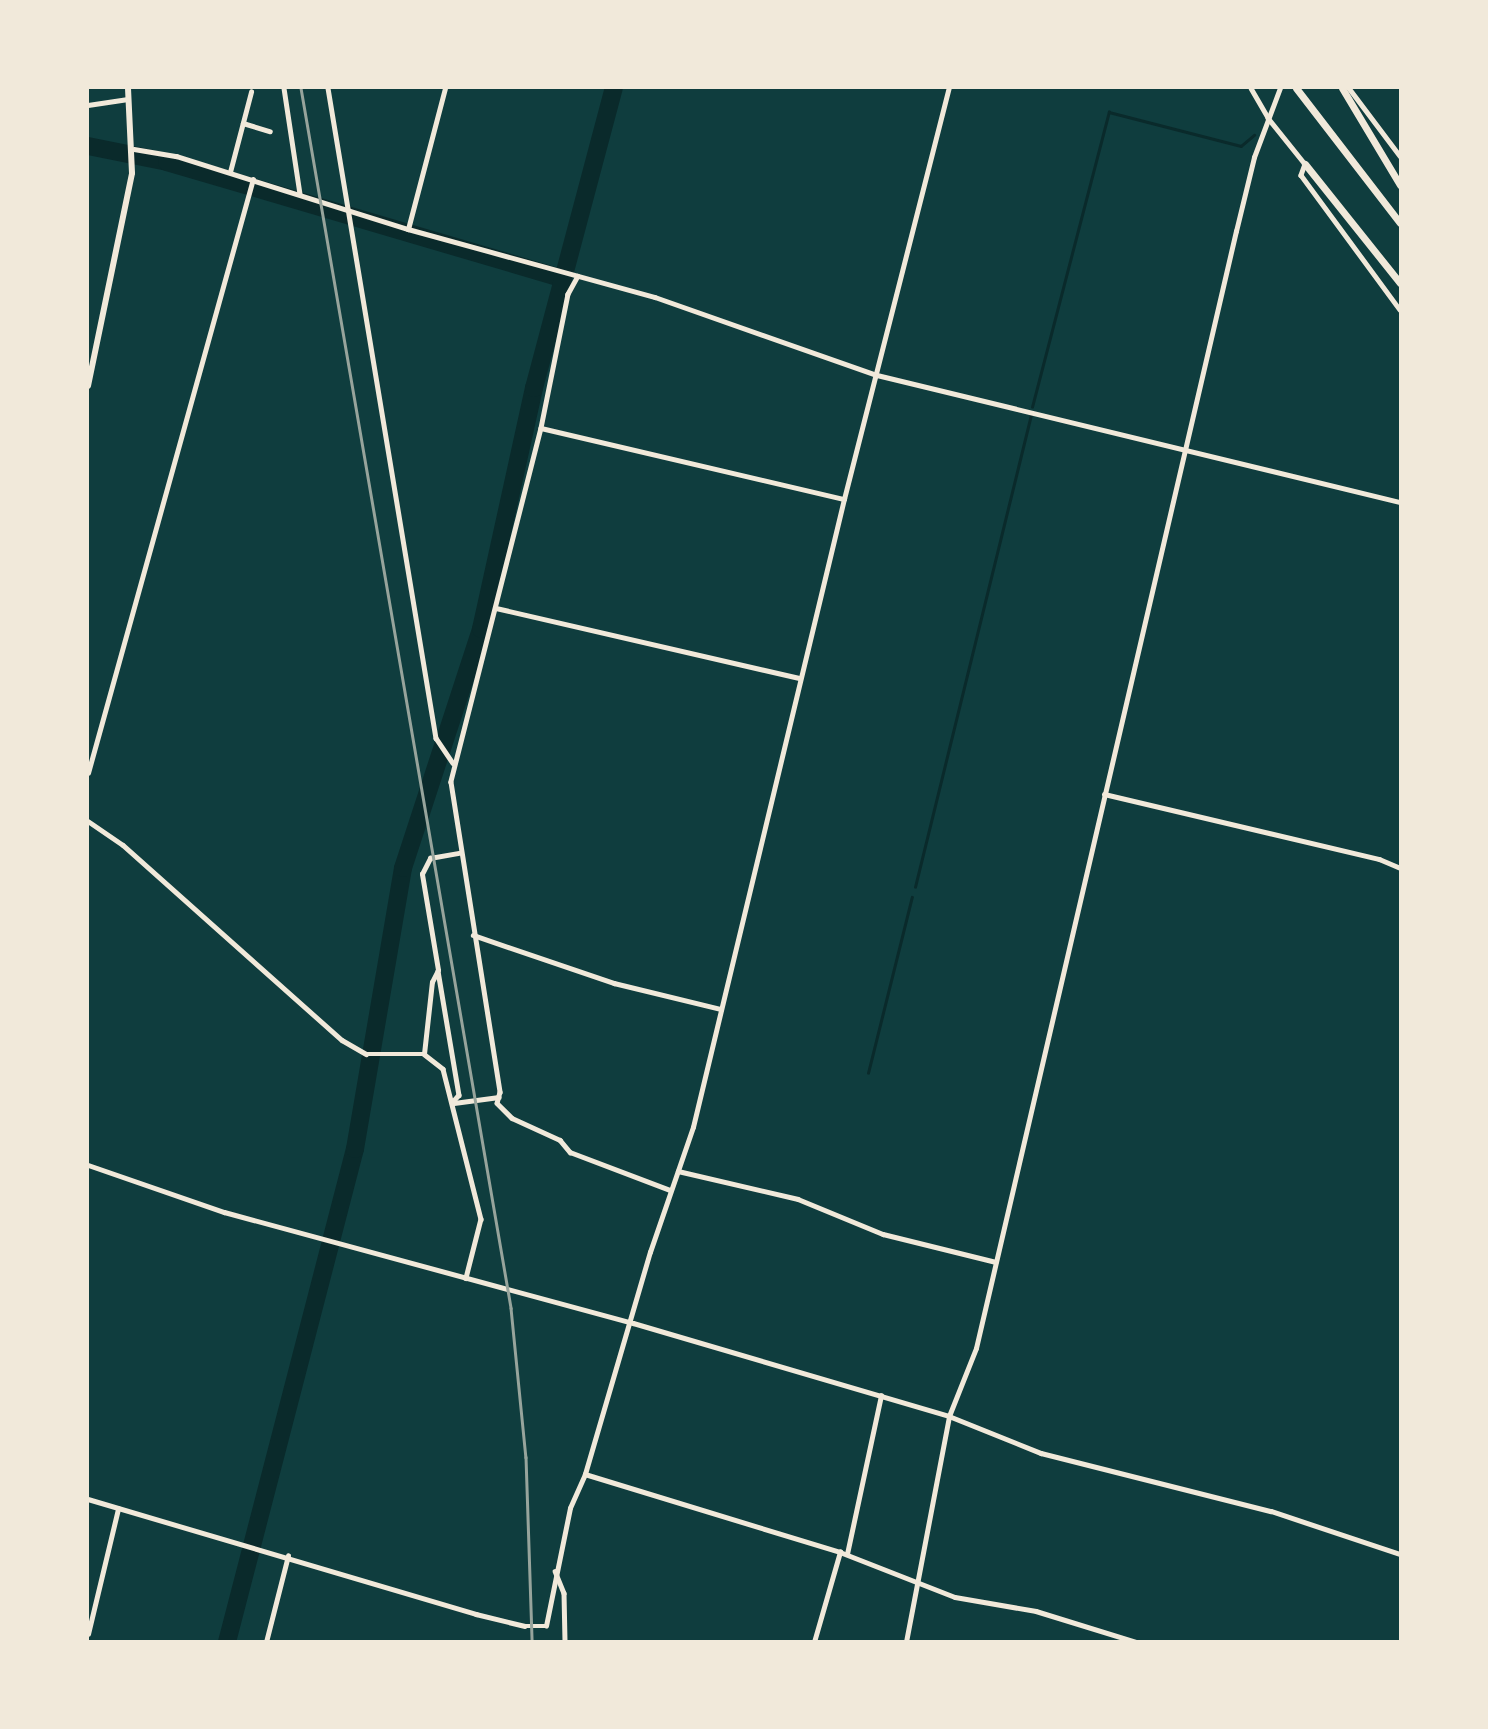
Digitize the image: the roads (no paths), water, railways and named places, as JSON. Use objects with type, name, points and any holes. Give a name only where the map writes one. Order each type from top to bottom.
[{"type":"highway","points":[[1296,88],[1401,223]]},
{"type":"highway","points":[[1342,88],[1401,185]]},
{"type":"highway","points":[[1305,164],[1401,283]]},
{"type":"main road","points":[[88,386],[134,153],[128,88]]},
{"type":"street","points":[[284,88],[300,194]]},
{"type":"street","points":[[328,88],[345,209],[439,743],[453,763]]},
{"type":"street","points":[[408,229],[445,88]]},
{"type":"street","points":[[88,1499],[525,1626],[546,1626],[555,1571],[570,1508],[585,1474],[633,1323],[670,1190],[678,1171],[721,1009],[844,499],[949,88]]},
{"type":"street","points":[[1251,88],[1268,118],[1305,164],[1301,175],[1401,310]]},
{"type":"street","points":[[906,1642],[915,1580],[949,1416],[976,1348],[1254,157],[1280,88]]},
{"type":"street","points":[[1349,88],[1401,156]]},
{"type":"street","points":[[230,172],[251,92]]},
{"type":"street","points":[[88,105],[130,98]]},
{"type":"street","points":[[243,123],[271,131]]},
{"type":"street","points":[[134,153],[230,172],[408,229],[655,297],[877,375],[1401,502]]},
{"type":"street","points":[[88,772],[253,179]]},
{"type":"street","points":[[578,276],[568,294],[541,428],[496,608],[453,763],[459,853],[499,1097],[497,1103],[512,1118],[561,1140],[570,1152],[670,1190]]},
{"type":"street","points":[[541,428],[844,499]]},
{"type":"street","points":[[496,608],[800,678]]},
{"type":"street","points":[[1104,794],[1401,868]]},
{"type":"street","points":[[88,821],[123,845],[317,1021],[367,1054],[424,1054],[443,1069],[481,1219],[466,1278]]},
{"type":"street","points":[[453,1103],[459,1095],[422,874],[430,858],[459,853]]},
{"type":"street","points":[[472,935],[614,983],[721,1009]]},
{"type":"street","points":[[424,1054],[432,982],[438,970]]},
{"type":"street","points":[[453,1103],[499,1097]]},
{"type":"street","points":[[88,1165],[336,1244],[633,1323],[949,1416],[1041,1452],[1271,1511],[1401,1554]]},
{"type":"street","points":[[678,1171],[798,1199],[883,1234],[996,1262]]},
{"type":"street","points":[[847,1554],[881,1396]]},
{"type":"street","points":[[585,1474],[847,1554],[955,1597],[1036,1611],[1136,1642]]},
{"type":"street","points":[[88,1634],[118,1509]]},
{"type":"street","points":[[814,1642],[840,1552]]},
{"type":"street","points":[[266,1642],[288,1556]]},
{"type":"street","points":[[555,1571],[564,1593],[565,1642]]},
{"type":"waterway","points":[[227,1642],[355,1149],[403,868],[481,629],[534,388],[614,88]]},
{"type":"waterway","points":[[1032,407],[1109,112],[1241,146],[1254,135]]},
{"type":"waterway","points":[[88,146],[167,162],[561,278]]},
{"type":"waterway","points":[[915,887],[1031,414]]},
{"type":"waterway","points":[[868,1073],[912,897]]},
{"type":"railway","points":[[301,88],[511,1308],[526,1457],[532,1642]]}]
